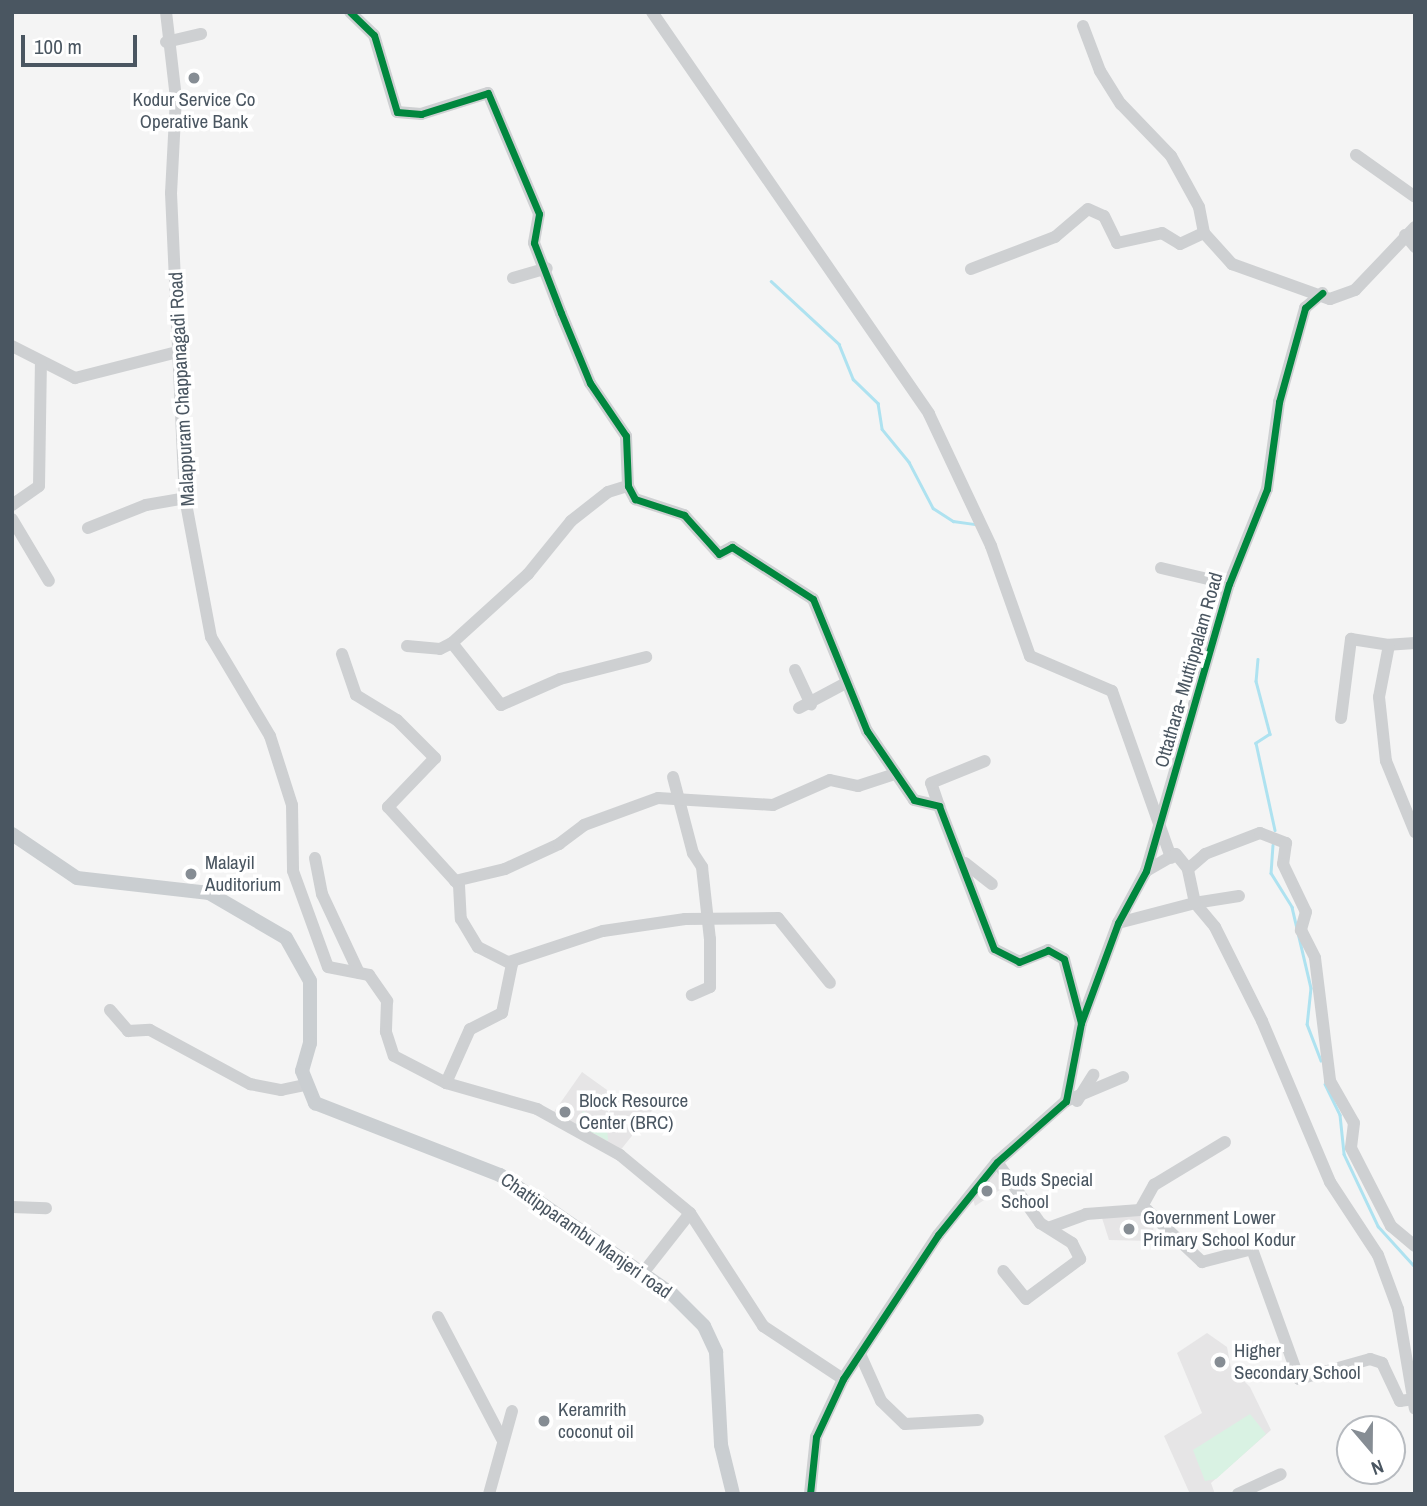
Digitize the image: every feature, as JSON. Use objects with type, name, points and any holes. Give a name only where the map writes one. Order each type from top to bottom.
[{"type":"main road","points":[[12,834],[90,883],[181,888],[240,907],[292,944],[310,981],[305,1085]]},
{"type":"main road","name":"Chattipparambu Manjeri road","points":[[305,1085],[321,1107],[500,1175],[672,1294],[711,1339],[721,1445],[733,1494]]},
{"type":"street","name":"Malappuram Chappanagadi Road","points":[[166,12],[166,41],[176,98],[177,352],[187,431],[185,498],[211,637],[270,736],[292,805],[293,871],[328,967]]},
{"type":"street","points":[[350,12],[374,35],[397,112],[421,114],[488,93],[539,214],[533,237],[590,383],[626,436],[628,486],[635,499],[684,515],[719,554],[732,547],[813,599],[845,684],[896,774],[914,800],[939,806]]},
{"type":"street","points":[[652,12],[929,414],[991,546],[1030,656],[1112,691],[1157,825],[1171,858]]},
{"type":"street","points":[[1083,26],[1121,104],[1171,156],[1199,207],[1205,233],[1232,264],[1322,293],[1330,299],[1355,290],[1410,231],[1415,247]]},
{"type":"street","points":[[166,41],[201,34]]},
{"type":"street","points":[[1356,155],[1415,197]]},
{"type":"street","points":[[971,269],[1055,236],[1088,209],[1104,216],[1117,243],[1162,233],[1180,244],[1205,233]]},
{"type":"street","points":[[513,278],[547,268]]},
{"type":"street","name":"Ottathara- Muttippalam Road","points":[[1072,1101],[1081,1023],[1118,923],[1146,870],[1157,825],[1202,694],[1229,584],[1267,489],[1305,308],[1322,293]]},
{"type":"street","points":[[12,346],[41,364],[75,378],[177,352]]},
{"type":"street","points":[[12,505],[39,486],[41,364]]},
{"type":"street","points":[[407,646],[440,649],[452,643],[528,574],[571,521],[608,492],[628,486]]},
{"type":"street","points":[[88,528],[146,505],[185,498]]},
{"type":"street","points":[[12,519],[49,581]]},
{"type":"street","points":[[1161,568],[1229,584]]},
{"type":"street","points":[[1341,718],[1351,639],[1389,645],[1415,643]]},
{"type":"street","points":[[452,643],[501,705],[560,679],[646,657]]},
{"type":"street","points":[[1389,645],[1379,697],[1386,761],[1415,832]]},
{"type":"street","points":[[342,654],[356,695],[432,752],[434,765],[388,807],[455,881],[461,919],[478,947],[509,962],[603,931],[705,918],[778,918],[830,983]]},
{"type":"street","points":[[794,670],[805,706],[845,684]]},
{"type":"street","points":[[985,761],[931,783],[939,806],[965,863],[994,949],[1019,962],[1048,950],[1064,959],[1081,1023]]},
{"type":"street","points":[[455,881],[505,869],[559,844],[584,825],[658,798],[773,805],[830,780],[858,786],[896,774]]},
{"type":"street","points":[[673,777],[702,867],[710,987],[692,995]]},
{"type":"street","points":[[1188,869],[1205,855],[1260,833],[1286,843],[1283,864],[1306,912],[1301,930],[1315,958],[1330,1081],[1354,1123],[1351,1148],[1391,1226],[1415,1246]]},
{"type":"street","points":[[1051,1227],[1086,1214],[1142,1210],[1202,1262],[1252,1249],[1299,1379],[1370,1359],[1382,1363],[1399,1401],[1414,1402],[1398,1309],[1378,1255],[1331,1182],[1262,1021],[1215,927],[1195,903],[1188,869],[1176,854],[1146,870]]},
{"type":"street","points":[[315,858],[322,894],[359,973]]},
{"type":"street","points":[[965,863],[992,884]]},
{"type":"street","points":[[1118,923],[1195,903],[1239,896]]},
{"type":"street","points":[[446,1083],[470,1029],[502,1013],[503,989],[514,977],[509,962]]},
{"type":"street","points":[[310,981],[328,967],[369,975],[387,1001],[394,1056],[446,1083],[537,1109],[586,1134],[690,1213],[764,1326],[843,1379]]},
{"type":"street","points":[[110,1010],[128,1031],[150,1030],[250,1084],[281,1090],[305,1085]]},
{"type":"street","points":[[810,1494],[816,1437],[843,1379],[938,1235],[997,1161],[1029,1140],[1072,1101],[1093,1075]]},
{"type":"street","points":[[1072,1101],[1123,1077]]},
{"type":"street","points":[[1029,1140],[1040,1150]]},
{"type":"street","points":[[1142,1210],[1154,1185],[1224,1142]]},
{"type":"street","points":[[997,1161],[1040,1223],[1051,1227],[1080,1259],[1026,1299],[1003,1271]]},
{"type":"street","points":[[12,1207],[46,1208]]},
{"type":"street","points":[[643,1273],[690,1213]]},
{"type":"street","points":[[438,1317],[503,1441]]},
{"type":"street","points":[[860,1354],[881,1401],[905,1424],[978,1420]]},
{"type":"street","points":[[489,1494],[512,1411]]},
{"type":"street","points":[[1238,1494],[1280,1474]]},
{"type":"shaded area","points":[[582,1072],[628,1105],[636,1096],[655,1107],[619,1152],[554,1112]]},
{"type":"shaded area","name":"Buds Special School","points":[[997,1172],[1006,1186],[975,1206],[972,1196]]},
{"type":"shaded area","name":"Government Lower Primary School Kodur","points":[[1114,1214],[1155,1215],[1152,1241],[1109,1240],[1102,1218]]},
{"type":"shaded area","points":[[1207,1333],[1227,1347],[1231,1368],[1250,1387],[1271,1430],[1211,1483],[1215,1494],[1190,1494],[1164,1436],[1202,1413],[1177,1353]]},
{"type":"green space","points":[[583,1111],[607,1126],[608,1141],[576,1124]]},
{"type":"green space","points":[[1250,1414],[1266,1434],[1216,1479],[1205,1481],[1193,1450]]},
{"type":"waterway","points":[[771,281],[839,344],[853,379],[878,403],[882,429],[909,462],[933,508],[953,521],[975,524]]},
{"type":"waterway","points":[[1258,659],[1256,681],[1270,734],[1256,743],[1275,830]]},
{"type":"waterway","points":[[1273,845],[1271,873],[1292,907],[1311,988],[1307,1024],[1321,1060]]},
{"type":"waterway","points":[[1325,1084],[1340,1115],[1344,1154],[1378,1226],[1415,1267]]},
{"type":"waterway","points":[[1415,1284],[1415,1294]]},
{"type":"cycle path","points":[[350,12],[374,35],[397,112],[421,114],[488,93],[539,214],[534,243],[561,313],[590,383],[626,436],[628,486],[635,499],[684,515],[719,554],[732,547],[813,599],[867,731],[914,800],[939,806],[994,949],[1019,962],[1048,950],[1064,959],[1081,1023]]},
{"type":"cycle path","points":[[810,1494],[816,1437],[843,1379],[938,1235],[997,1162],[1066,1101],[1081,1023],[1118,923],[1146,871],[1229,584],[1267,489],[1279,402],[1305,308],[1322,293]]},
{"type":"place","name":"Kodur Service Co Operative Bank","points":[[194,78]]},
{"type":"place","name":"Malayil Auditorium","points":[[191,874]]},
{"type":"place","name":"Block Resource Center (BRC)","points":[[565,1112]]},
{"type":"place","name":"Buds Special School","points":[[987,1191]]},
{"type":"place","name":"Government Lower Primary School Kodur","points":[[1129,1229]]},
{"type":"place","name":"Higher Secondary School","points":[[1220,1362]]},
{"type":"place","name":"Keramrith coconut oil","points":[[544,1421]]}]
